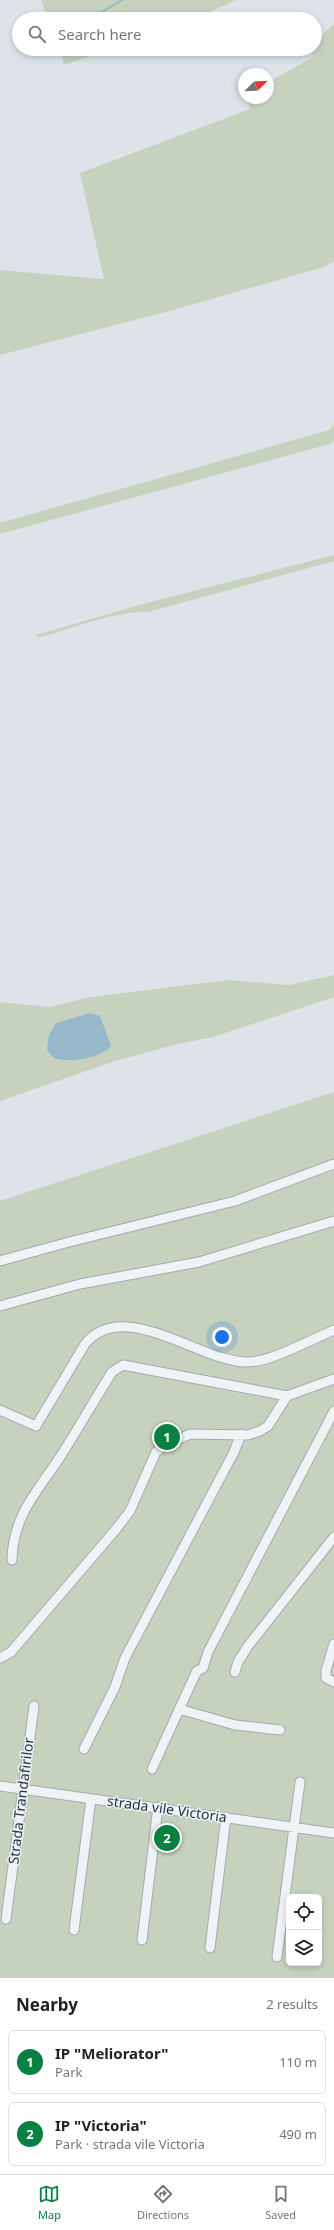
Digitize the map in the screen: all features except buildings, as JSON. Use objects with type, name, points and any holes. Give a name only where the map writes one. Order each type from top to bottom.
[{"type":"street","points":[[0,1261],[69,1242],[235,1201],[334,1164]]},
{"type":"street","points":[[0,1306],[80,1284],[199,1262],[334,1221]]},
{"type":"street","points":[[0,1410],[36,1426],[85,1344],[92,1336],[107,1328],[120,1327],[152,1332],[228,1360],[248,1363],[270,1357],[334,1330]]},
{"type":"street","points":[[12,1560],[16,1526],[27,1503],[61,1454],[112,1372],[123,1365],[287,1396],[334,1379]]},
{"type":"street","points":[[0,1658],[11,1652],[121,1524],[130,1510],[156,1452],[166,1445],[190,1434],[241,1434],[260,1432],[268,1426],[287,1396]]},
{"type":"street","points":[[152,1769],[198,1671],[203,1668],[208,1652],[334,1411]]},
{"type":"street","points":[[84,1749],[115,1687],[125,1658],[234,1452],[241,1434]]},
{"type":"street","points":[[235,1672],[238,1662],[248,1646],[334,1537]]},
{"type":"street","points":[[334,1644],[326,1670],[326,1678],[334,1682]]},
{"type":"street","name":"Strada Trandafirilor","points":[[6,1920],[34,1706]]},
{"type":"street","points":[[179,1709],[235,1725],[280,1730]]},
{"type":"street","points":[[277,1957],[300,1782]]},
{"type":"street","name":"strada vile Victoria","points":[[0,1786],[334,1832]]},
{"type":"street","points":[[74,1930],[91,1798]]},
{"type":"street","points":[[142,1940],[158,1807]]},
{"type":"street","points":[[210,1948],[226,1817]]},
{"type":"green space","points":[[41,0],[236,0],[210,12],[45,12]]},
{"type":"green space","points":[[334,24],[334,261],[324,267],[173,310],[0,355],[0,270],[104,279],[80,173],[250,109],[249,104],[274,104],[274,79],[315,56],[322,56],[322,35]]},
{"type":"green space","points":[[61,56],[90,56],[64,65]]},
{"type":"green space","points":[[334,425],[334,441],[330,444],[0,534],[0,523],[329,430]]},
{"type":"green space","points":[[334,555],[334,561],[148,612],[122,614],[96,620],[45,636],[38,637],[36,635],[143,604]]},
{"type":"green space","points":[[334,975],[334,997],[213,1037],[178,1044],[115,1061],[0,1101],[0,1002],[50,1007],[90,997],[229,980],[289,985]]},
{"type":"green space","points":[[334,1092],[334,1978],[0,1978],[0,1201]]},
{"type":"water","points":[[90,1013],[100,1016],[111,1046],[101,1053],[77,1060],[61,1060],[53,1057],[47,1049],[49,1035],[56,1023]]},
{"type":"waterway","points":[[102,12],[122,0]]},
{"type":"place","name":"IP \"Meliorator\"","points":[[167,1437]]},
{"type":"place","name":"IP \"Victoria\"","points":[[167,1838]]}]
